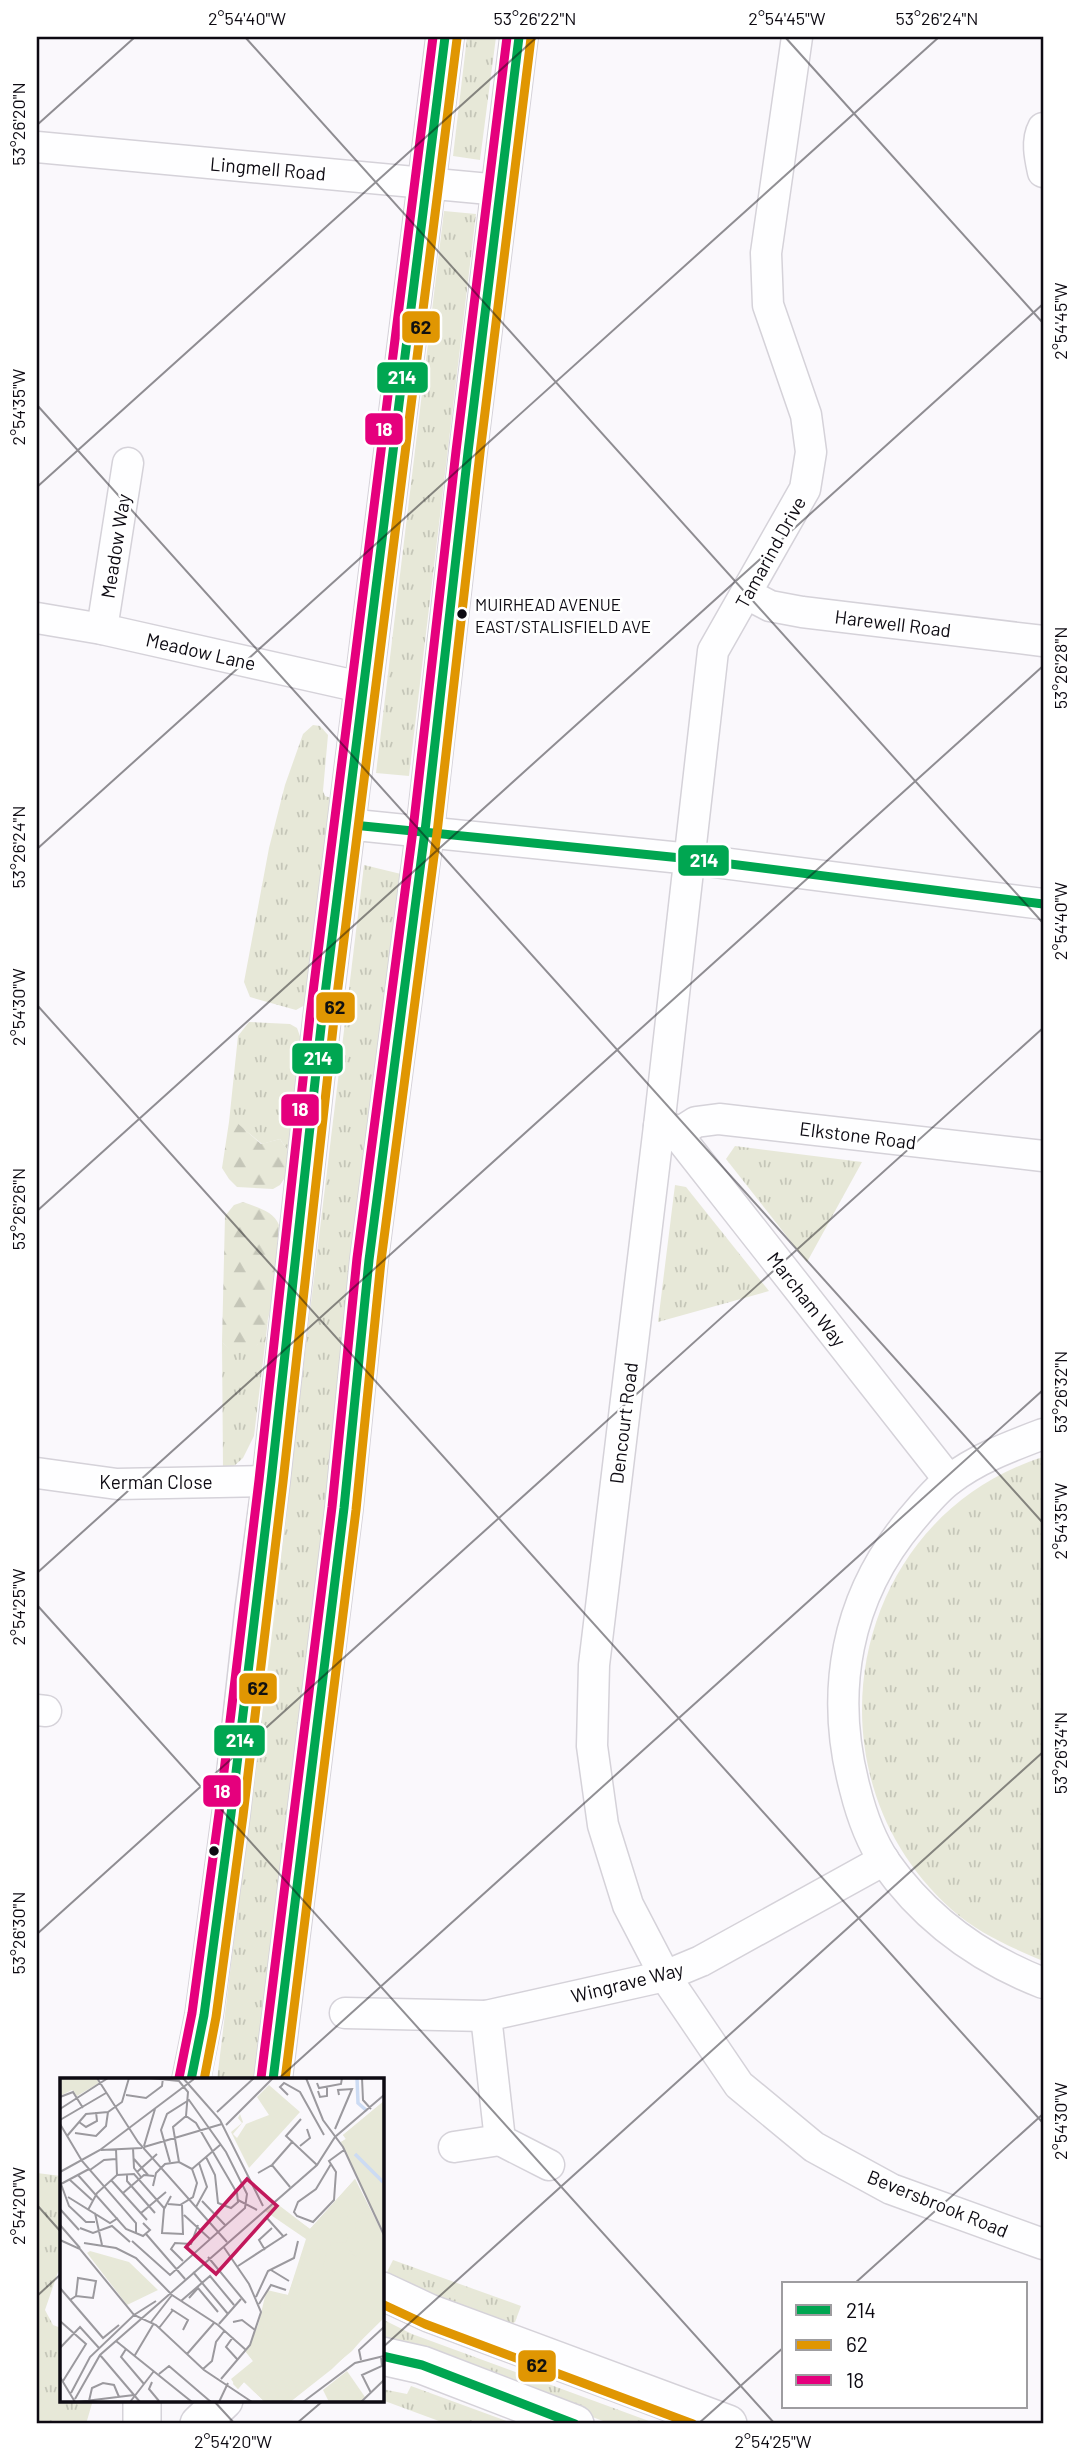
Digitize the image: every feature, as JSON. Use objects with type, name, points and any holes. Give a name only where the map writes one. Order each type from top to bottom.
[{"type":"street","points":[[191,2078],[210,1975],[271,1480],[305,1163],[346,824],[446,37]]},
{"type":"street","points":[[274,2078],[344,1508],[372,1233],[425,831],[519,37]]},
{"type":"street","name":"Tamarind Drive","points":[[691,859],[713,651],[805,489],[811,452],[806,415],[768,305],[766,253],[797,37]]},
{"type":"street","points":[[1043,128],[1040,133],[1039,157],[1043,172]]},
{"type":"street","name":"Lingmell Road","points":[[37,147],[500,190]]},
{"type":"street","name":"Meadow Way","points":[[102,629],[128,463]]},
{"type":"street","name":"Harewell Road","points":[[747,594],[770,606],[802,612],[1043,641]]},
{"type":"street","name":"Meadow Lane","points":[[37,618],[102,629],[365,688]]},
{"type":"street","points":[[346,824],[691,859],[1043,904]]},
{"type":"street","name":"Dencourt Road","points":[[665,1976],[628,1905],[603,1825],[592,1746],[594,1665],[668,1130],[691,859]]},
{"type":"street","name":"Elkstone Road","points":[[668,1130],[719,1119],[1043,1156]]},
{"type":"street","name":"Marcham Way","points":[[668,1130],[949,1480]]},
{"type":"street","points":[[1043,1434],[991,1455],[949,1480],[897,1536],[871,1580],[854,1624],[845,1662],[843,1730],[858,1802],[884,1860],[905,1888],[938,1922],[964,1943],[992,1961],[1043,1983]]},
{"type":"street","name":"Kerman Close","points":[[38,1479],[117,1484],[271,1480]]},
{"type":"street","name":"Wingrave Way","points":[[345,2012],[486,2016],[665,1976],[701,1961],[884,1860]]},
{"type":"street","name":"Beversbrook Road","points":[[665,1976],[739,2085],[814,2147],[891,2189],[1043,2244]]},
{"type":"street","points":[[486,2016],[500,2140]]},
{"type":"street","points":[[454,2147],[500,2140],[549,2165]]},
{"type":"street","points":[[383,2291],[429,2313],[728,2424]]},
{"type":"street","points":[[383,2356],[422,2365],[575,2424]]},
{"type":"street","points":[[142,2402],[142,2424]]},
{"type":"street","points":[[199,2424],[222,2402]]},
{"type":"green space","points":[[467,37],[496,37],[480,160],[453,156]]},
{"type":"green space","points":[[444,211],[476,214],[409,776],[376,773]]},
{"type":"green space","points":[[313,725],[320,726],[328,735],[323,791],[325,796],[331,798],[307,999],[305,1005],[296,1010],[250,997],[244,982],[269,848],[285,785],[303,734]]},
{"type":"green space","points":[[364,865],[401,874],[275,1927],[255,2078],[217,2078]]},
{"type":"green space","points":[[249,1022],[290,1024],[297,1028],[301,1039],[288,1151],[280,1139],[262,1144],[235,1122],[229,1122],[238,1036]]},
{"type":"green space","points":[[235,1121],[261,1144],[280,1139],[288,1151],[286,1176],[280,1185],[273,1189],[237,1187],[229,1179],[222,1168],[229,1122]]},
{"type":"green space","points":[[735,1146],[862,1162],[807,1262],[726,1159]]},
{"type":"green space","points":[[675,1185],[686,1187],[769,1291],[658,1322]]},
{"type":"green space","points":[[243,1202],[269,1213],[279,1225],[274,1287],[264,1333],[250,1351],[233,1353],[222,1342],[225,1216],[234,1205]]},
{"type":"green space","points":[[268,1320],[254,1436],[243,1458],[234,1466],[223,1469],[222,1342],[234,1353],[257,1345]]},
{"type":"green space","points":[[1043,1457],[1043,1961],[995,1939],[961,1918],[904,1853],[874,1790],[862,1723],[867,1656],[888,1592],[925,1535],[977,1489]]},
{"type":"green space","points":[[37,2173],[60,2176],[60,2268],[45,2310],[53,2325],[60,2328],[60,2402],[92,2402],[86,2424],[37,2424]]},
{"type":"green space","points":[[393,2260],[521,2306],[515,2322],[508,2326],[413,2288],[387,2272]]},
{"type":"green space","points":[[383,2320],[412,2334],[657,2424],[611,2424],[444,2361],[383,2342]]},
{"type":"green space","points":[[411,2386],[515,2424],[447,2424],[383,2400],[383,2389],[407,2394]]},
{"type":"transit line","name":"18","points":[[179,2078],[192,2013],[219,1813],[310,1016],[433,37]]},
{"type":"transit line","name":"214","points":[[191,2078],[204,2015],[231,1814],[322,1018],[445,37]]},
{"type":"transit line","name":"18","points":[[261,2078],[332,1507],[357,1258],[413,830],[507,37]]},
{"type":"transit line","name":"214","points":[[273,2078],[344,1508],[369,1260],[425,831],[519,37]]},
{"type":"transit line","name":"62","points":[[285,2078],[356,1510],[381,1261],[437,833],[531,38]]},
{"type":"transit line","name":"62","points":[[204,2078],[216,2017],[243,1816],[334,1019],[457,39]]},
{"type":"transit line","name":"214","points":[[363,826],[691,859],[1043,904]]},
{"type":"transit line","name":"62","points":[[383,2304],[425,2324],[693,2424]]},
{"type":"transit line","name":"214","points":[[383,2356],[422,2365],[575,2424]]},
{"type":"place","name":"MUIRHEAD AVENUE EAST/STALISFIELD AVE","points":[[462,614]]}]
